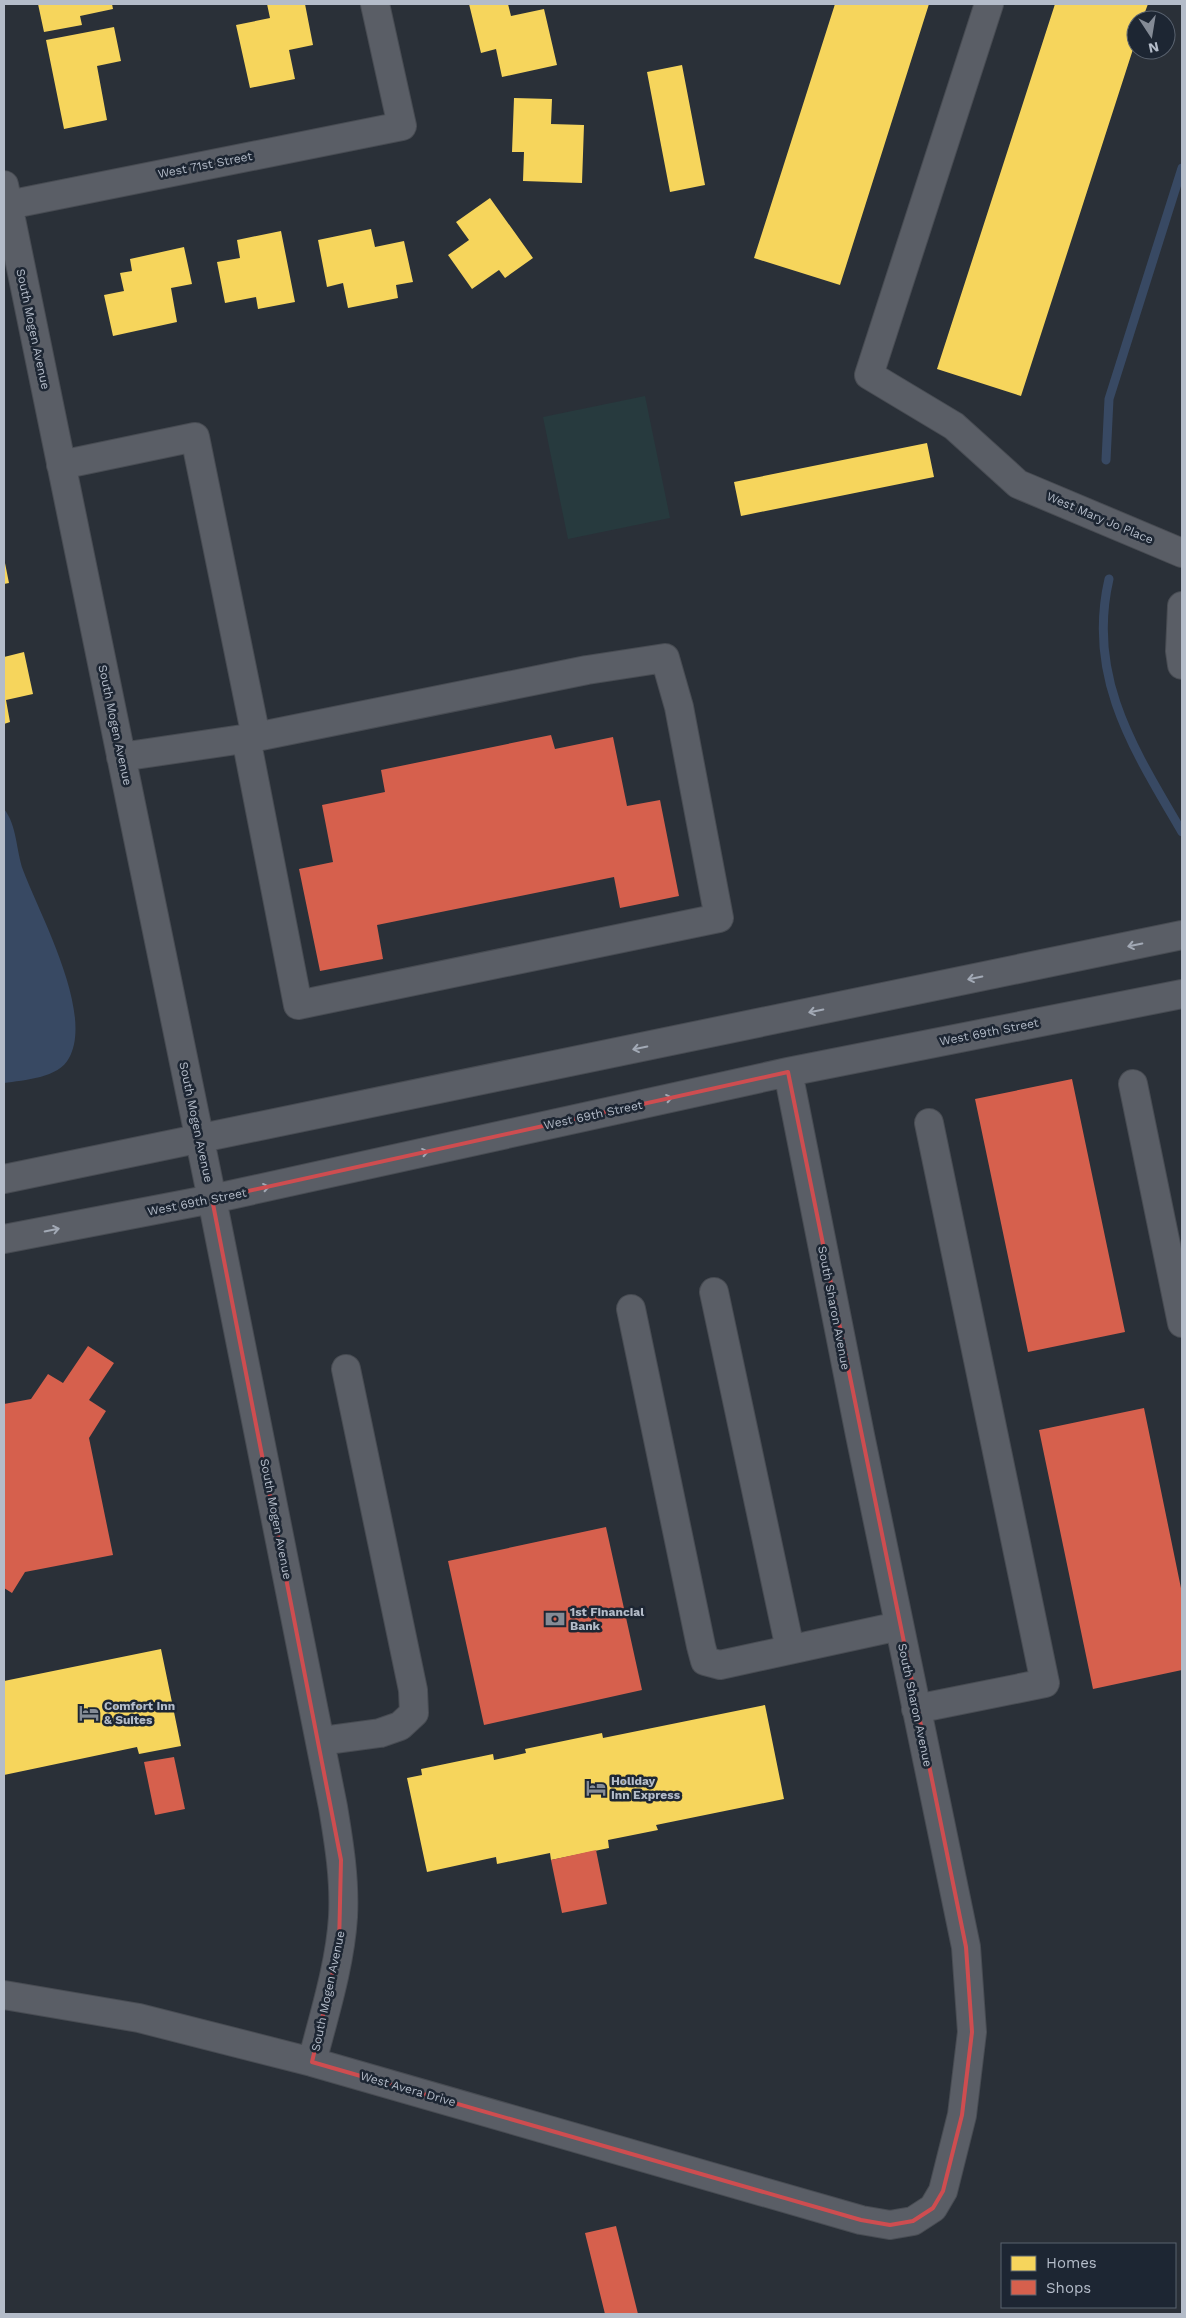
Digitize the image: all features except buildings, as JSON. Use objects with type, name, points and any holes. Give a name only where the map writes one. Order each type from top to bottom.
[{"type":"street","name":"West 71st Street","points":[[6,195],[402,126],[375,4]]},
{"type":"street","name":"West Mary Jo Place","points":[[989,4],[869,375],[954,426],[1018,484],[1182,552]]},
{"type":"street","name":"South Mogen Avenue","points":[[6,195],[212,1199],[321,1741],[341,1860],[343,1916],[336,1961],[312,2062]]},
{"type":"street","points":[[61,465],[195,437],[251,738],[298,1005],[719,918],[679,707],[665,658],[588,670],[251,738],[121,757]]},
{"type":"street","points":[[1182,606],[1180,651],[1182,665]]},
{"type":"street","points":[[4,1179],[1182,935]]},
{"type":"street","name":"West 69th Street","points":[[4,1239],[212,1199],[788,1072],[1182,994]]},
{"type":"street","name":"South Sharon Avenue","points":[[788,1072],[899,1626],[966,1947],[972,2032],[962,2115],[943,2191],[933,2208],[913,2221],[890,2225],[861,2220],[808,2204]]},
{"type":"street","points":[[1133,1084],[1182,1324]]},
{"type":"street","points":[[916,1709],[1045,1683],[929,1123]]},
{"type":"street","points":[[714,1292],[790,1649]]},
{"type":"street","points":[[631,1310],[700,1646],[706,1661],[720,1665],[899,1626]]},
{"type":"street","points":[[321,1741],[380,1732],[400,1726],[414,1713],[412,1690],[346,1370]]},
{"type":"street","name":"West Avera Drive","points":[[4,1995],[139,2018],[312,2062],[808,2204]]},
{"type":"highlighted area","points":[[788,1072],[966,1947],[972,2032],[962,2115],[943,2191],[933,2208],[913,2221],[890,2225],[861,2220],[312,2062],[339,1946],[341,1860],[212,1199]]},
{"type":"green space","points":[[645,396],[670,518],[568,539],[543,417]]},
{"type":"water","points":[[4,809],[14,830],[23,870],[62,964],[75,1016],[75,1039],[69,1058],[57,1070],[40,1077],[4,1083]]},
{"type":"waterway","points":[[1106,460],[1109,399],[1182,168]]},
{"type":"waterway","points":[[1109,579],[1104,615],[1104,649],[1110,681],[1119,712],[1132,742],[1182,832]]},
{"type":"place","name":"1st Financial Bank","points":[[555,1619]]},
{"type":"place","name":"Comfort Inn & Suites","points":[[89,1713]]},
{"type":"place","name":"Holiday Inn Express","points":[[596,1788]]}]
